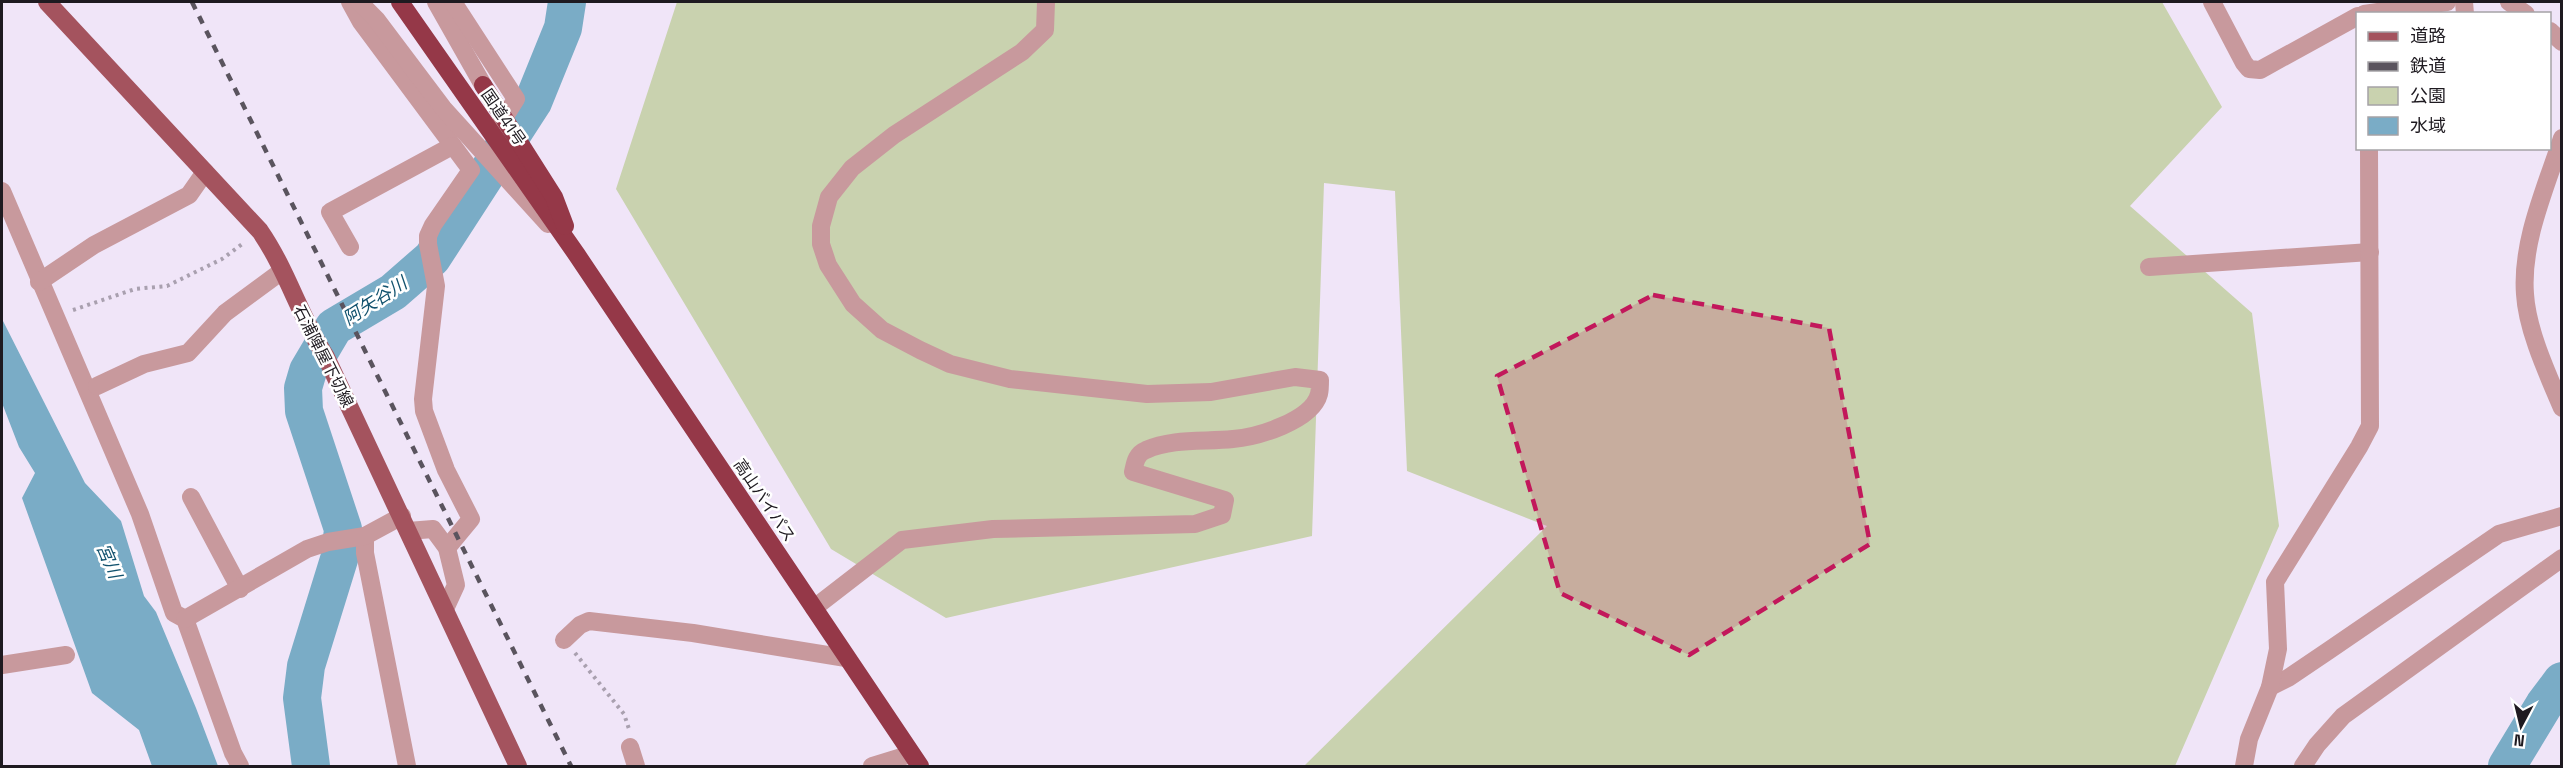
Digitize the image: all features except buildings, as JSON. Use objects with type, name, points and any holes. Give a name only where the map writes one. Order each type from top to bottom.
[{"type":"highway","name":"国道41号","points":[[400,2],[577,255]]},
{"type":"highway","points":[[483,85],[554,197],[577,255]]},
{"type":"highway","name":"高山バイパス","points":[[577,255],[916,760]]},
{"type":"main road","name":"石浦陣屋下切線","points":[[47,2],[260,231],[274,252],[312,336],[326,357],[405,523],[518,766]]},
{"type":"street","points":[[350,2],[361,22],[471,170]]},
{"type":"street","points":[[359,2],[376,19],[443,108],[577,255]]},
{"type":"street","points":[[436,2],[483,85]]},
{"type":"street","points":[[447,548],[471,519],[446,470],[424,411],[424,383],[435,278],[428,244],[433,225],[516,99],[453,2]]},
{"type":"street","points":[[814,608],[902,540],[993,529],[1195,524],[1222,515],[1226,500],[1133,472],[1136,458],[1144,450],[1179,442],[1236,439],[1281,427],[1304,414],[1319,395],[1320,380],[1309,377],[1295,377],[1211,392],[1147,394],[1010,379],[950,364],[920,350],[882,330],[854,304],[828,266],[821,244],[821,226],[829,198],[852,168],[894,135],[1022,51],[1045,30],[1046,2]]},
{"type":"street","points":[[2212,2],[2249,69],[2260,70],[2356,16]]},
{"type":"street","points":[[2365,11],[2447,2]]},
{"type":"street","points":[[2509,2],[2523,12]]},
{"type":"street","points":[[2562,138],[2534,225],[2525,274],[2524,296],[2535,337],[2562,408]]},
{"type":"street","points":[[350,247],[330,212],[452,146]]},
{"type":"street","points":[[2244,766],[2249,739],[2270,687],[2278,649],[2275,582],[2370,426],[2369,150]]},
{"type":"street","points":[[39,282],[94,246],[189,195],[205,172]]},
{"type":"street","points":[[2,191],[140,514],[174,613],[185,619],[233,753],[240,766]]},
{"type":"street","points":[[2149,267],[2370,252]]},
{"type":"street","points":[[97,386],[144,364],[188,353],[225,313],[282,271]]},
{"type":"street","points":[[191,497],[240,589]]},
{"type":"street","points":[[2270,687],[2320,656],[2499,534],[2562,516]]},
{"type":"street","points":[[185,619],[308,549],[328,542],[361,537],[405,523],[433,529],[447,548],[456,585],[445,609]]},
{"type":"street","points":[[361,537],[406,766]]},
{"type":"street","points":[[2303,766],[2317,745],[2343,716],[2562,558]]},
{"type":"street","points":[[564,640],[580,625],[589,621],[693,633],[846,658]]},
{"type":"street","points":[[2,665],[66,655]]},
{"type":"street","points":[[630,747],[636,766]]},
{"type":"street","points":[[872,766],[916,760]]},
{"type":"path","points":[[54,316],[135,290],[167,286],[222,259],[260,231]]},
{"type":"path","points":[[564,640],[624,714],[633,740],[630,747]]},
{"type":"highlighted area","points":[[1653,295],[1829,328],[1870,544],[1689,655],[1560,593],[1497,376]]},
{"type":"green space","points":[[677,2],[2162,2],[2222,107],[2130,206],[2252,313],[2279,526],[2175,766],[1304,766],[1547,526],[1407,471],[1395,191],[1324,183],[1312,536],[946,618],[831,549],[616,189]]},
{"type":"water","name":"宮川","points":[[2,319],[85,483],[121,521],[144,596],[156,612],[218,766],[152,766],[139,730],[92,693],[22,498],[35,473],[19,447],[2,403]]},
{"type":"waterway","name":"阿矢谷川","points":[[311,766],[302,698],[306,666],[340,556],[343,529],[304,411],[303,388],[308,371],[334,327],[393,292],[432,258],[533,102],[563,28],[567,2]]},
{"type":"waterway","points":[[2507,766],[2544,705],[2562,681]]},
{"type":"railway","points":[[192,2],[571,766]]}]
